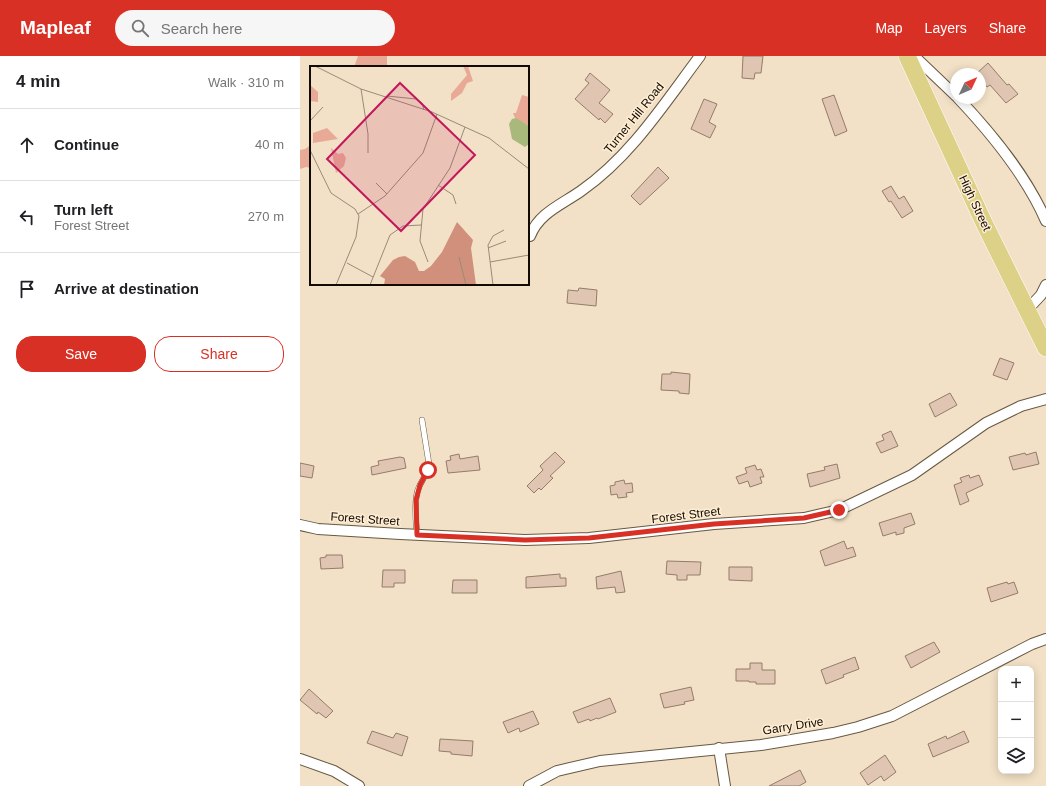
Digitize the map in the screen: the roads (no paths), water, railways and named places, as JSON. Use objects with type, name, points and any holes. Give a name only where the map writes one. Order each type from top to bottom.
[{"type":"main road","name":"High Street","points":[[907,56],[985,225],[1046,348]]},
{"type":"street","name":"Turner Hill Road","points":[[530,236],[534,224],[543,216],[591,183],[622,156],[700,56]]},
{"type":"street","points":[[914,56],[950,90]]},
{"type":"street","points":[[963,104],[1000,146],[1024,182],[1046,221]]},
{"type":"street","points":[[1027,310],[1041,295],[1046,285]]},
{"type":"street","name":"Forest Street","points":[[300,525],[318,528],[417,535],[525,540],[589,538],[706,525],[804,518],[822,515],[839,510],[912,475],[986,423],[1022,406],[1046,399]]},
{"type":"street","name":"Garry Drive","points":[[529,786],[557,771],[600,761],[768,744],[833,733],[858,727],[892,716],[1032,644],[1046,639]]},
{"type":"street","points":[[719,748],[725,786]]},
{"type":"street","points":[[300,759],[334,771],[359,786]]},
{"type":"lane","points":[[417,535],[416,500],[420,485],[428,470],[422,420]]}]
